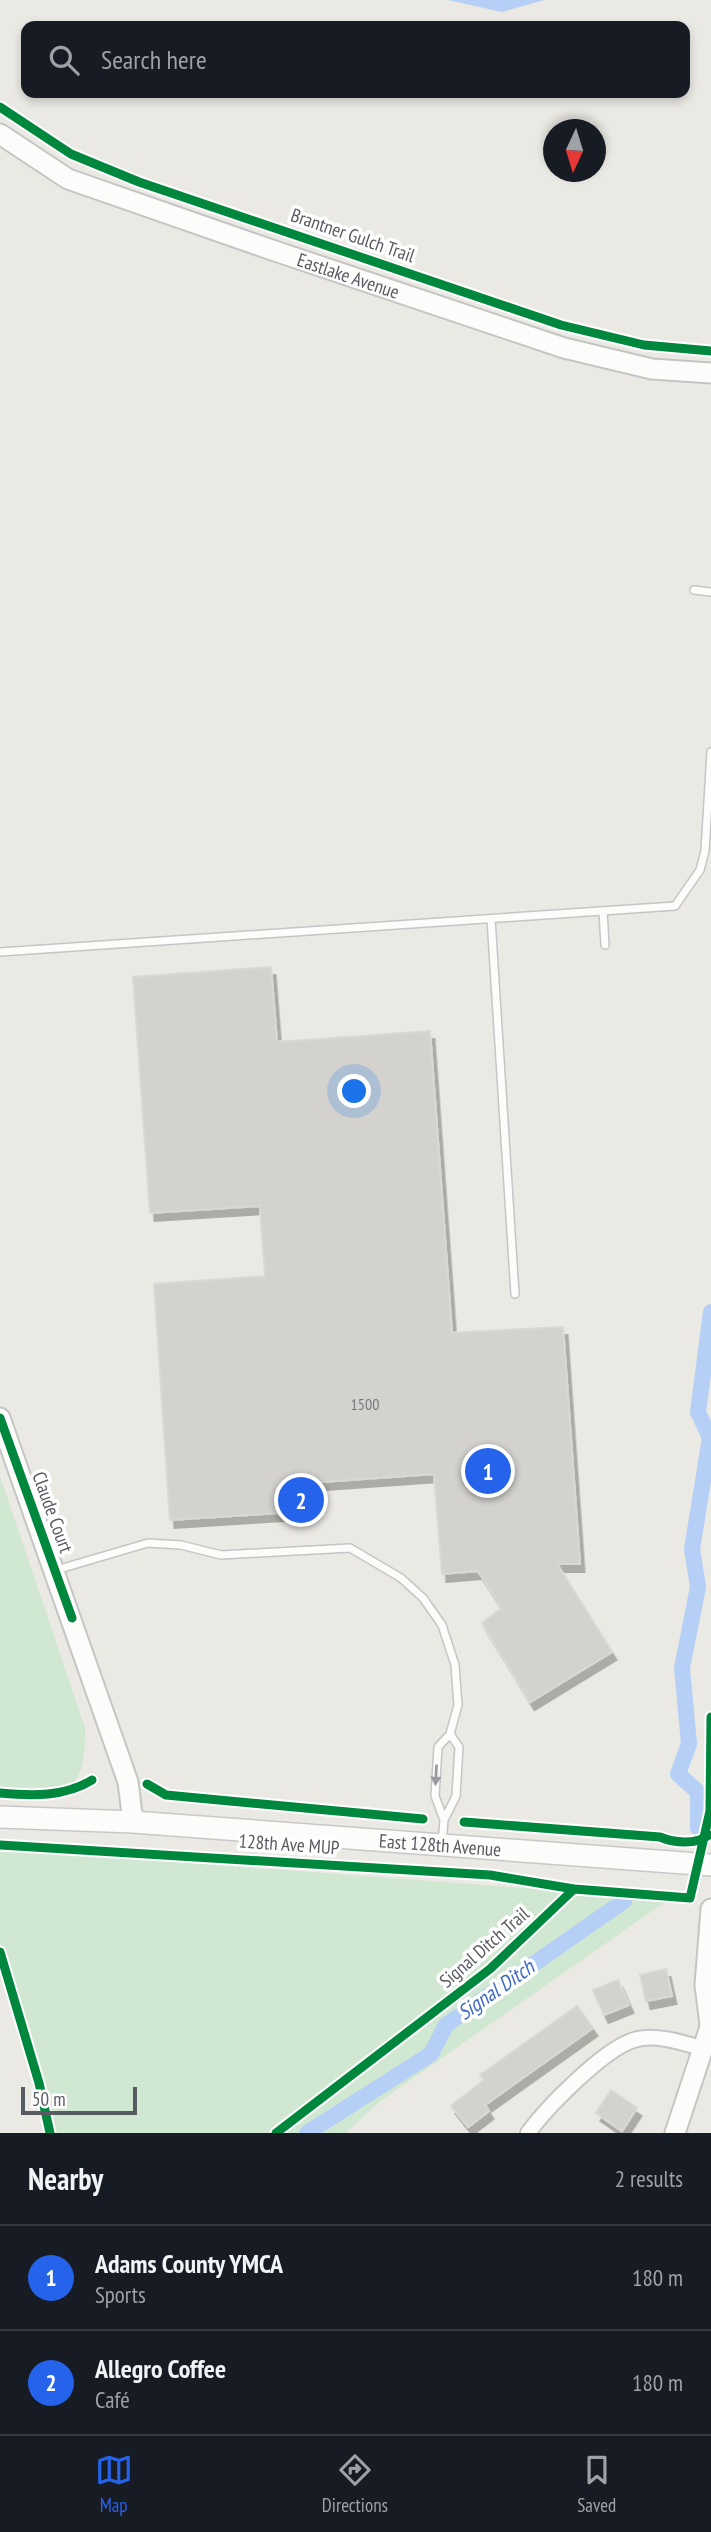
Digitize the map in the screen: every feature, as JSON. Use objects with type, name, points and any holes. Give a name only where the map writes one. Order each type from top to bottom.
[{"type":"main road","name":"East 128th Avenue","points":[[0,1817],[133,1822],[711,1865]]},
{"type":"street","name":"Eastlake Avenue","points":[[0,134],[68,179],[269,249],[564,348],[652,369],[711,373]]},
{"type":"street","name":"Claude Court","points":[[0,1418],[128,1782],[133,1822]]},
{"type":"street","points":[[676,2133],[711,2024],[705,1985],[711,1909]]},
{"type":"street","points":[[528,2133],[544,2110],[622,2045],[649,2038],[704,2049]]},
{"type":"lane","points":[[694,590],[711,592]]},
{"type":"lane","points":[[0,952],[675,906],[700,870],[705,851],[711,752]]},
{"type":"lane","points":[[603,911],[606,945]]},
{"type":"lane","points":[[491,919],[515,1294]]},
{"type":"lane","points":[[55,1570],[148,1543],[181,1545],[232,1555],[350,1548],[401,1578],[423,1598],[442,1625],[455,1665],[458,1705],[450,1734],[438,1747],[435,1796],[444,1820]]},
{"type":"lane","points":[[442,1847],[444,1820],[456,1796],[457,1784],[459,1747],[450,1734]]},
{"type":"green space","points":[[0,1476],[85,1728],[81,1769],[75,1781],[54,1790],[0,1787]]},
{"type":"green space","points":[[0,1849],[552,1890],[665,1902],[379,2102],[346,2133],[50,2133],[39,2083],[0,1950]]},
{"type":"water","points":[[448,0],[544,0],[502,12]]},
{"type":"building","points":[[271,967],[277,1042],[430,1031],[452,1333],[563,1327],[580,1564],[557,1564],[612,1652],[530,1702],[482,1623],[502,1608],[478,1571],[442,1574],[434,1474],[307,1483],[309,1511],[170,1520],[154,1284],[265,1276],[260,1206],[150,1213],[133,977]]},
{"type":"building","points":[[666,1969],[672,1996],[646,2001],[640,1975]]},
{"type":"building","points":[[618,1980],[629,2005],[604,2015],[593,1990]]},
{"type":"building","points":[[577,2006],[593,2028],[485,2105],[489,2111],[468,2127],[451,2106],[484,2080],[480,2075]]},
{"type":"building","points":[[611,2090],[637,2108],[622,2131],[596,2113]]},
{"type":"waterway","points":[[698,1828],[698,1792],[678,1774],[689,1744],[682,1668],[698,1587],[692,1549],[710,1438],[698,1412],[711,1312]]},
{"type":"waterway","name":"Signal Ditch","points":[[307,2133],[431,2054],[446,2025],[624,1901]]},
{"type":"cycle path","name":"Brantner Gulch Trail","points":[[0,107],[71,154],[139,182],[561,325],[644,345],[711,351]]},
{"type":"cycle path","points":[[0,1418],[72,1618]]},
{"type":"cycle path","name":"Signal Ditch Trail","points":[[276,2133],[490,1969],[574,1889],[690,1898],[710,1811],[711,1717]]},
{"type":"cycle path","points":[[0,1793],[36,1795],[59,1792],[71,1790],[92,1780]]},
{"type":"cycle path","points":[[147,1784],[166,1795],[423,1819]]},
{"type":"cycle path","points":[[464,1822],[660,1837],[685,1842],[709,1835]]},
{"type":"cycle path","name":"128th Ave MUP","points":[[0,1845],[490,1875],[574,1889]]},
{"type":"cycle path","points":[[0,1952],[39,2083],[50,2133]]},
{"type":"place","name":"Adams County YMCA","points":[[488,1471]]},
{"type":"place","name":"Allegro Coffee","points":[[301,1500]]}]
